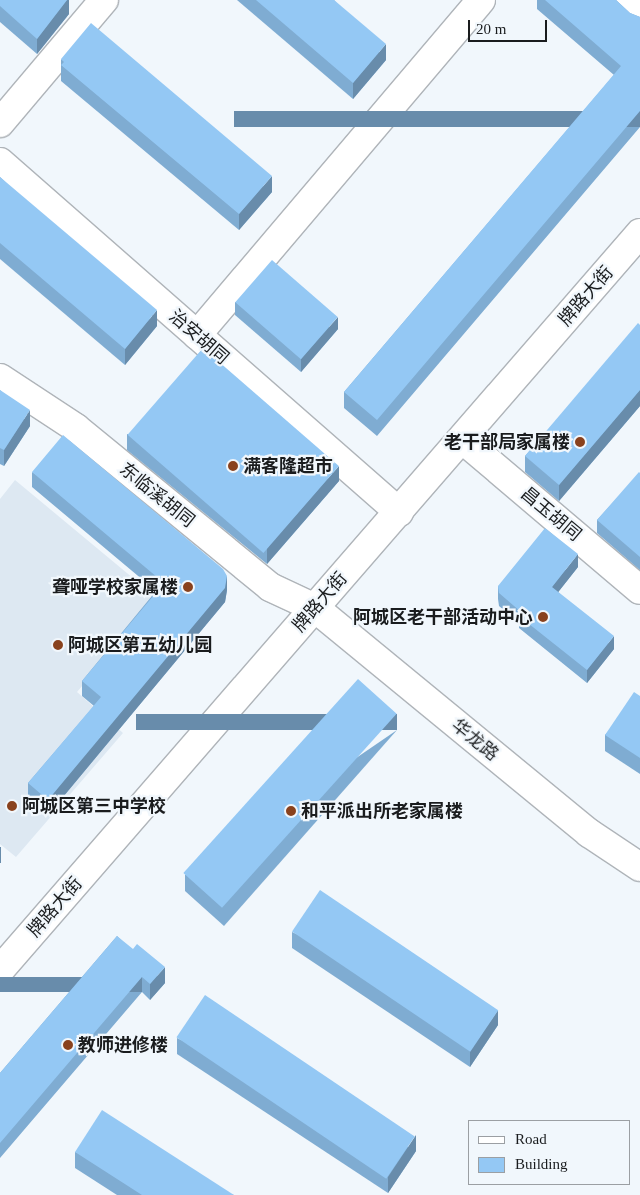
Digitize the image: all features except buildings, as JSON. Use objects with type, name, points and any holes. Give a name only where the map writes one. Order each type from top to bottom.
[{"type":"street","points":[[0,123],[104,0]]},
{"type":"street","points":[[197,335],[480,0]]},
{"type":"street","points":[[621,0],[640,17]]},
{"type":"street","name":"治安胡同","points":[[0,162],[399,512]]},
{"type":"street","name":"牌路大街","points":[[0,970],[640,233]]},
{"type":"street","name":"东临溪胡同","points":[[0,378],[76,428],[270,588],[315,608]]},
{"type":"street","name":"昌玉胡同","points":[[462,439],[640,590]]},
{"type":"street","name":"华龙路","points":[[315,608],[589,833],[640,867]]},
{"type":"shaded area","name":"阿城区第五幼儿园","points":[[15,480],[157,598],[77,692],[123,733],[16,857],[0,844],[0,499]]},
{"type":"place","name":"老干部局家属楼","points":[[580,442]]},
{"type":"place","name":"满客隆超市","points":[[233,466]]},
{"type":"place","name":"聋哑学校家属楼","points":[[188,587]]},
{"type":"place","name":"阿城区老干部活动中心","points":[[543,617]]},
{"type":"place","name":"阿城区第五幼儿园","points":[[58,645]]},
{"type":"place","name":"阿城区第三中学校","points":[[12,806]]},
{"type":"place","name":"和平派出所老家属楼","points":[[291,811]]},
{"type":"place","name":"教师进修楼","points":[[68,1045]]}]
